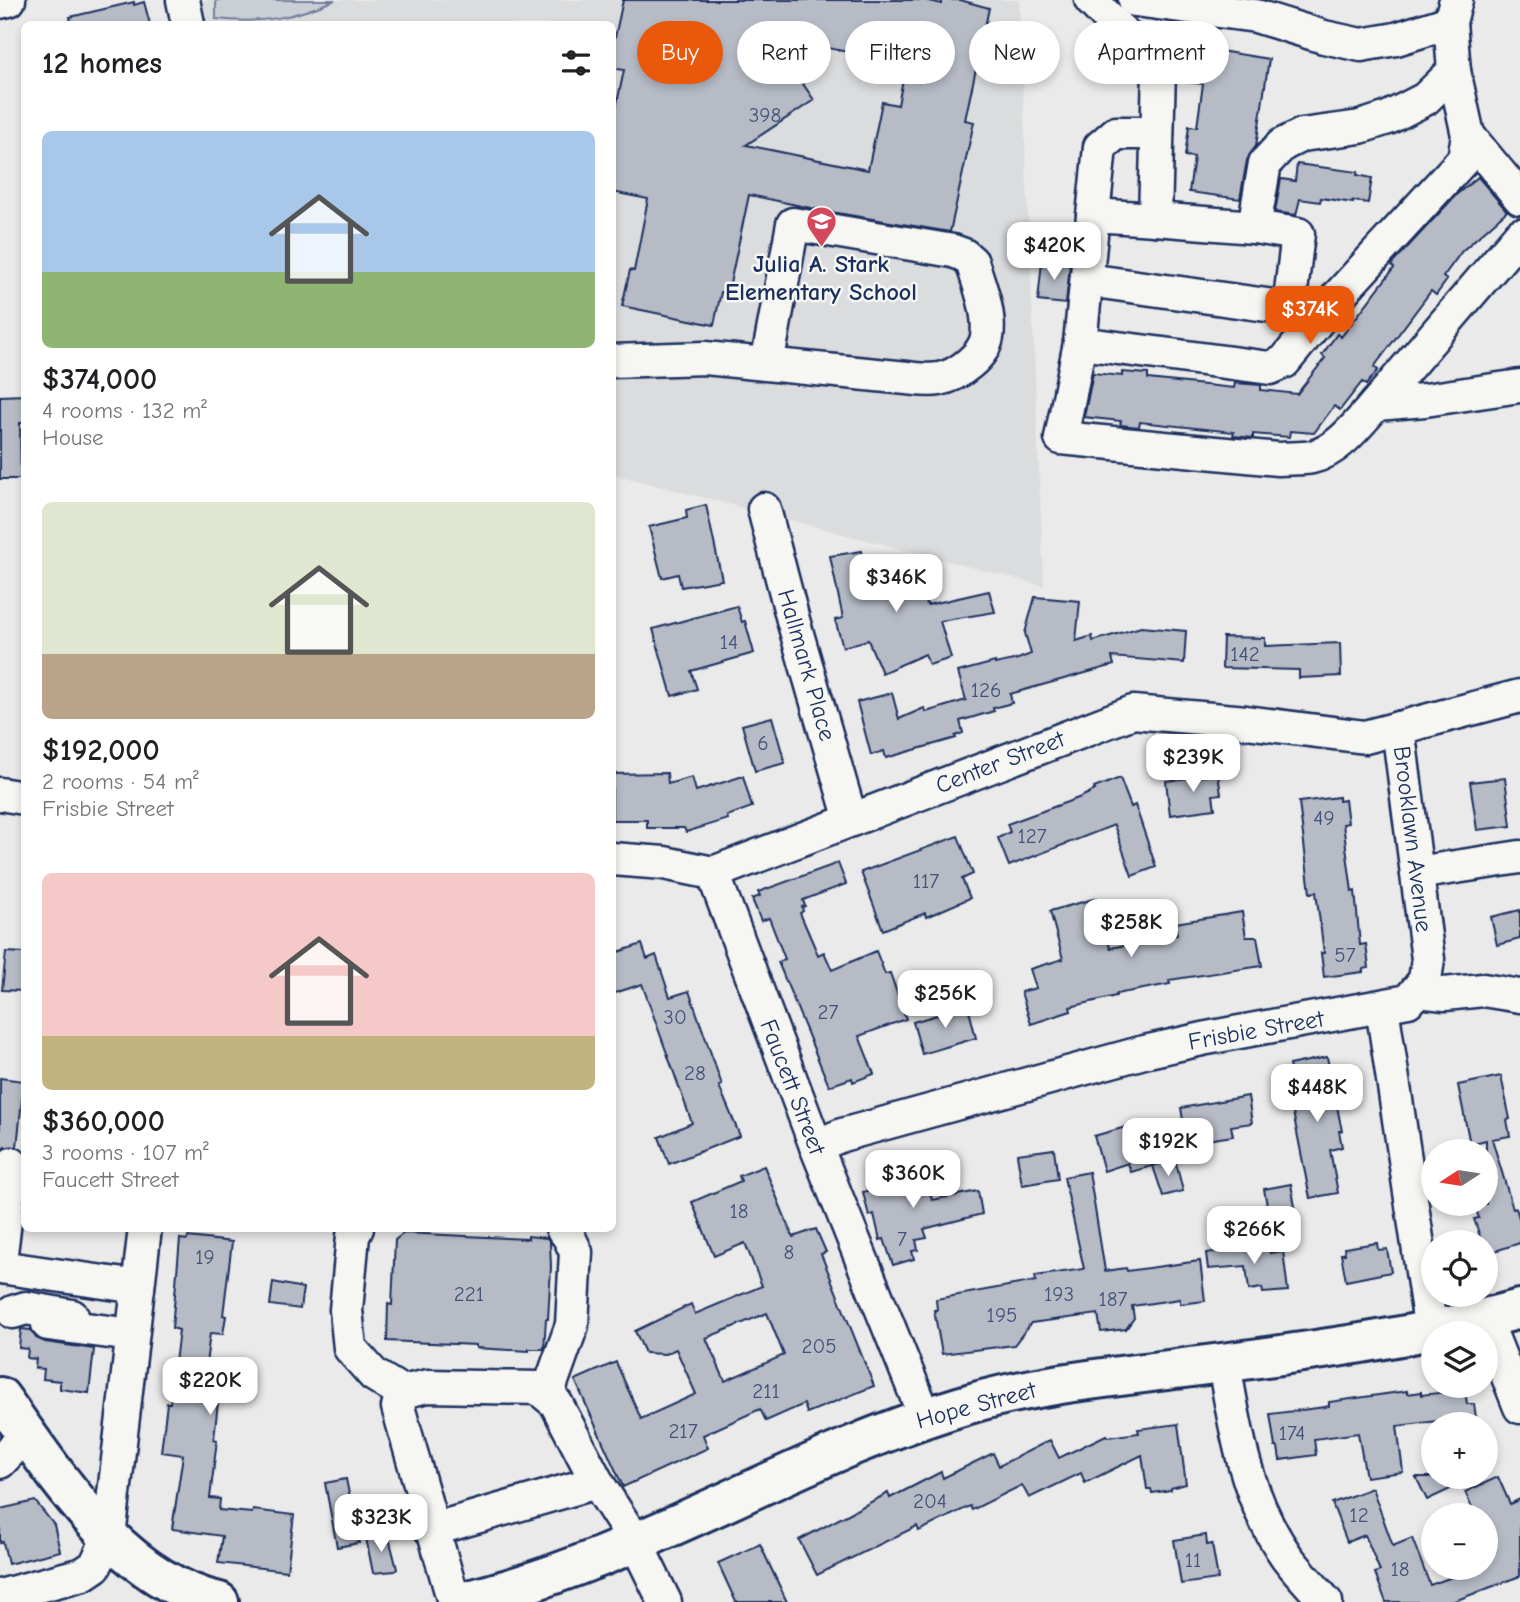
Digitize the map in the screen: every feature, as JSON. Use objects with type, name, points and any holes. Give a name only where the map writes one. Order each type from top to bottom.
[{"type":"main road","name":"Hope Street","points":[[1473,1321],[1503,1314]]},
{"type":"main road","name":"Hope Street","points":[[460,1602],[525,1585],[636,1543],[836,1451],[925,1417],[1012,1392],[1347,1346],[1421,1333]]},
{"type":"main road","points":[[0,1397],[60,1479],[109,1537],[150,1570],[208,1600],[219,1602]]},
{"type":"street","points":[[0,2],[9,0]]},
{"type":"street","points":[[183,0],[187,21]]},
{"type":"street","points":[[1091,0],[1158,70],[1155,219]]},
{"type":"street","points":[[1080,343],[1270,368],[1284,362],[1324,313],[1464,159],[1468,135],[1454,71],[1453,11],[1396,39],[1362,45],[1324,37],[1256,16],[1135,0]]},
{"type":"street","points":[[1254,227],[1265,163],[1282,145],[1302,135],[1360,127],[1388,118],[1425,99],[1454,71]]},
{"type":"street","points":[[1157,133],[1116,133],[1100,147],[1080,343],[1061,438],[1278,459],[1314,456],[1332,447],[1376,404],[1520,235]]},
{"type":"street","points":[[1468,135],[1520,198]]},
{"type":"street","points":[[1093,215],[1254,227],[1298,234],[1289,308]]},
{"type":"street","points":[[616,361],[705,358],[766,364],[938,380],[954,374],[967,364],[979,353],[987,340],[988,324],[972,262],[953,251],[793,224],[766,364]]},
{"type":"street","points":[[1087,279],[1324,313]]},
{"type":"street","points":[[1376,404],[1425,400],[1520,386]]},
{"type":"street","name":"Hallmark Place","points":[[764,509],[851,820]]},
{"type":"street","name":"Brooklawn Avenue","points":[[1418,991],[1425,980],[1428,967],[1398,728],[1520,696]]},
{"type":"street","name":"Center Street","points":[[713,873],[1133,712],[1365,737],[1398,728]]},
{"type":"street","points":[[0,794],[21,798]]},
{"type":"street","points":[[1417,873],[1520,857]]},
{"type":"street","points":[[616,859],[664,863],[713,873]]},
{"type":"street","name":"Faucett Street","points":[[713,873],[816,1146],[925,1417]]},
{"type":"street","points":[[1429,1321],[1382,1007],[1408,1001],[1418,991],[1445,994],[1483,989],[1520,996]]},
{"type":"street","name":"Frisbie Street","points":[[816,1146],[842,1135],[1144,1052],[1382,1007]]},
{"type":"street","points":[[0,1261],[12,1164]]},
{"type":"street","points":[[0,1596],[83,1574],[95,1566],[109,1537],[145,1232]]},
{"type":"street","points":[[355,1232],[346,1310],[350,1348],[374,1376],[402,1392],[428,1386],[538,1388],[547,1395],[556,1403],[597,1482],[636,1543],[665,1602]]},
{"type":"street","points":[[547,1395],[572,1325],[576,1252],[565,1232]]},
{"type":"street","points":[[0,1267],[138,1287]]},
{"type":"street","points":[[24,1316],[26,1308],[71,1315],[82,1329],[132,1335]]},
{"type":"street","points":[[1503,1314],[1520,1408]]},
{"type":"street","points":[[1224,1363],[1253,1494],[1286,1556],[1326,1602]]},
{"type":"street","points":[[402,1392],[398,1407],[431,1530],[454,1602]]},
{"type":"street","points":[[0,1462],[27,1434]]},
{"type":"street","points":[[431,1530],[597,1482]]},
{"type":"shaded area","name":"Julia A. Stark Elementary School","points":[[202,0],[1019,0],[1020,21],[969,21],[969,84],[1023,84],[1044,586],[616,475],[616,21],[206,21]]},
{"type":"shaded area","points":[[216,0],[335,0],[291,15],[248,21],[216,19]]},
{"type":"building","points":[[623,0],[925,0],[942,4],[942,0],[960,0],[989,8],[986,21],[969,21],[969,84],[973,84],[965,120],[974,122],[950,232],[749,195],[728,293],[721,292],[714,325],[622,306],[630,270],[634,271],[648,199],[616,193],[616,108],[624,70],[616,69],[616,32]],"holes":[[[737,21],[831,21],[831,49],[845,51],[845,21],[955,21],[955,84],[902,84],[898,105],[882,102],[868,170],[746,145],[814,100],[803,84],[737,84]]]},
{"type":"building","points":[[144,2],[149,21],[71,21],[70,17]]},
{"type":"building","points":[[1229,52],[1269,59],[1256,146],[1247,160],[1240,199],[1189,192],[1194,157],[1185,156],[1189,126],[1197,127],[1203,84],[1229,84]]},
{"type":"building","points":[[1297,164],[1358,172],[1357,175],[1372,178],[1368,203],[1321,198],[1320,202],[1300,199],[1296,215],[1275,212],[1281,179],[1295,181]]},
{"type":"building","points":[[1478,177],[1507,211],[1462,251],[1443,277],[1447,280],[1436,295],[1431,291],[1374,367],[1378,370],[1366,385],[1362,382],[1340,410],[1334,406],[1314,433],[1290,431],[1289,437],[1253,434],[1253,438],[1233,436],[1234,432],[1140,422],[1139,427],[1120,425],[1121,421],[1084,417],[1093,373],[1122,376],[1122,372],[1148,374],[1148,379],[1234,388],[1235,383],[1261,385],[1261,390],[1297,394],[1325,358],[1322,355],[1337,334],[1341,337],[1394,268],[1391,265],[1457,194]]},
{"type":"building","points":[[1042,261],[1070,264],[1066,304],[1038,301]]},
{"type":"building","points":[[21,395],[21,479],[0,479],[0,396]]},
{"type":"building","points":[[706,505],[722,580],[681,587],[678,574],[662,578],[649,527],[687,518],[686,510]]},
{"type":"building","points":[[862,551],[870,583],[912,567],[927,605],[989,591],[995,612],[940,621],[951,658],[929,665],[925,654],[882,673],[868,640],[843,647],[835,620],[843,618],[830,556]]},
{"type":"building","points":[[1035,597],[1080,601],[1076,641],[1092,636],[1093,641],[1141,627],[1186,631],[1184,663],[1112,657],[1114,665],[1010,694],[1012,703],[960,721],[963,733],[955,736],[956,738],[886,758],[884,751],[871,755],[857,702],[892,693],[899,719],[924,708],[926,712],[966,700],[958,672],[1031,654],[1025,633]]},
{"type":"building","points":[[737,606],[742,622],[745,621],[754,653],[691,671],[697,689],[672,696],[653,629]]},
{"type":"building","points":[[1223,637],[1265,638],[1265,646],[1340,643],[1341,676],[1299,678],[1299,670],[1222,668]]},
{"type":"building","points":[[772,717],[785,763],[755,771],[742,725]]},
{"type":"building","points":[[667,773],[668,784],[692,777],[696,791],[743,776],[752,807],[727,816],[728,819],[686,832],[684,828],[647,828],[647,820],[616,820],[616,774]]},
{"type":"building","points":[[1218,774],[1221,794],[1213,795],[1215,809],[1170,815],[1166,781]]},
{"type":"building","points":[[1120,778],[1131,807],[1135,805],[1156,867],[1132,876],[1114,825],[1009,866],[998,838],[1010,832],[1007,824],[1081,797],[1095,790],[1094,788]]},
{"type":"building","points":[[1505,778],[1511,826],[1477,830],[1470,782]]},
{"type":"building","points":[[1339,797],[1339,801],[1345,800],[1348,823],[1343,824],[1352,892],[1355,891],[1360,945],[1366,944],[1369,968],[1363,969],[1363,972],[1324,977],[1321,953],[1324,953],[1316,892],[1310,893],[1299,802]]},
{"type":"building","points":[[958,836],[973,874],[962,879],[970,898],[926,917],[925,913],[883,930],[861,872]]},
{"type":"building","points":[[838,863],[846,884],[803,900],[805,906],[800,913],[818,955],[824,952],[832,970],[876,951],[885,974],[890,973],[906,1019],[859,1036],[874,1074],[853,1082],[852,1078],[829,1086],[778,962],[785,959],[769,918],[761,921],[752,899],[760,896],[758,892]]},
{"type":"building","points":[[1097,898],[1110,948],[1177,935],[1175,923],[1242,912],[1246,937],[1257,937],[1262,966],[1169,980],[1170,984],[1116,994],[1070,1007],[1071,1011],[1031,1024],[1021,992],[1036,988],[1030,969],[1063,959],[1050,911]]},
{"type":"building","points":[[1520,910],[1520,939],[1497,945],[1491,917]]},
{"type":"building","points":[[642,944],[647,959],[656,955],[670,997],[689,991],[722,1085],[719,1086],[740,1136],[669,1164],[659,1137],[692,1123],[642,984],[616,993],[616,953]]},
{"type":"building","points":[[6,952],[21,953],[21,991],[2,990]]},
{"type":"building","points":[[968,1006],[976,1038],[922,1054],[913,1022]]},
{"type":"building","points":[[1327,1057],[1342,1131],[1339,1131],[1342,1147],[1330,1150],[1338,1193],[1310,1198],[1291,1102],[1297,1101],[1289,1065]]},
{"type":"building","points":[[1501,1076],[1510,1119],[1507,1120],[1510,1136],[1469,1139],[1458,1085]]},
{"type":"building","points":[[0,1078],[21,1081],[17,1147],[5,1147],[0,1151]]},
{"type":"building","points":[[1248,1096],[1252,1123],[1231,1126],[1233,1136],[1187,1143],[1181,1108]]},
{"type":"building","points":[[1140,1123],[1152,1166],[1131,1172],[1128,1163],[1104,1171],[1094,1136]]},
{"type":"building","points":[[1054,1149],[1058,1179],[1022,1185],[1017,1154]]},
{"type":"building","points":[[1175,1159],[1183,1191],[1163,1196],[1153,1166]]},
{"type":"building","points":[[1498,1159],[1513,1209],[1516,1208],[1520,1221],[1520,1243],[1498,1250],[1498,1230],[1478,1230],[1474,1219],[1478,1216],[1498,1216]]},
{"type":"building","points":[[922,1163],[932,1200],[978,1191],[982,1214],[924,1229],[927,1238],[916,1240],[918,1250],[912,1251],[914,1259],[893,1265],[884,1239],[880,1240],[874,1214],[869,1216],[863,1192],[870,1190],[868,1183],[903,1174],[901,1168]]},
{"type":"building","points":[[764,1166],[793,1237],[816,1229],[826,1252],[821,1254],[874,1386],[807,1413],[804,1404],[766,1421],[760,1409],[703,1435],[708,1448],[623,1487],[575,1380],[616,1362],[641,1419],[696,1394],[676,1349],[665,1354],[645,1353],[635,1331],[691,1304],[695,1314],[762,1286],[745,1243],[714,1256],[692,1202],[741,1181],[739,1176]],"holes":[[[767,1313],[784,1355],[725,1381],[706,1338]]]},
{"type":"building","points":[[1089,1172],[1105,1271],[1126,1268],[1127,1271],[1200,1261],[1205,1301],[1180,1304],[1180,1299],[1132,1306],[1134,1318],[1126,1329],[1101,1332],[1098,1314],[1031,1323],[1014,1345],[942,1354],[934,1310],[937,1310],[936,1299],[1036,1281],[1035,1276],[1084,1269],[1064,1177]]},
{"type":"building","points":[[1291,1184],[1295,1207],[1268,1211],[1264,1189]]},
{"type":"building","points":[[404,1233],[547,1238],[550,1242],[551,1267],[544,1349],[529,1351],[476,1348],[476,1345],[387,1341],[388,1304],[392,1305],[395,1240]]},
{"type":"building","points":[[188,1237],[232,1242],[223,1334],[210,1333],[205,1372],[221,1374],[210,1498],[220,1499],[219,1510],[252,1513],[253,1510],[294,1515],[287,1571],[218,1563],[222,1536],[172,1529],[183,1455],[161,1452],[179,1330],[172,1328],[180,1239],[187,1240]]},
{"type":"building","points":[[1377,1243],[1378,1250],[1387,1249],[1391,1272],[1346,1281],[1341,1254],[1345,1254],[1344,1248]]},
{"type":"building","points":[[1268,1244],[1270,1253],[1283,1251],[1288,1291],[1263,1293],[1262,1288],[1249,1290],[1246,1266],[1208,1269],[1206,1253]]},
{"type":"building","points":[[273,1282],[303,1288],[300,1309],[270,1305]]},
{"type":"building","points":[[21,1329],[31,1330],[36,1338],[45,1342],[94,1349],[89,1393],[60,1389],[60,1381],[43,1379],[44,1369],[35,1368],[36,1359],[27,1358],[28,1349],[19,1348]]},
{"type":"building","points":[[1407,1391],[1407,1394],[1421,1392],[1421,1398],[1466,1398],[1467,1404],[1474,1404],[1475,1412],[1421,1412],[1421,1423],[1397,1426],[1403,1472],[1366,1477],[1358,1433],[1314,1439],[1316,1455],[1280,1460],[1278,1447],[1275,1447],[1270,1414],[1325,1407],[1329,1406],[1329,1402]]},
{"type":"building","points":[[1178,1424],[1186,1484],[1171,1490],[1152,1493],[1151,1489],[1147,1489],[1142,1455],[1085,1483],[1081,1473],[1029,1498],[1022,1485],[972,1510],[970,1506],[919,1531],[917,1526],[817,1575],[799,1540],[888,1493],[890,1498],[941,1472],[943,1478],[993,1453],[999,1466],[1050,1440],[1059,1458],[1106,1435],[1108,1437],[1139,1433],[1138,1429]]},
{"type":"building","points":[[1498,1477],[1510,1504],[1520,1499],[1520,1576],[1452,1602],[1386,1602],[1375,1573],[1380,1571],[1365,1535],[1347,1542],[1332,1503],[1372,1488],[1393,1546],[1412,1538],[1421,1562],[1421,1580],[1428,1580],[1430,1585],[1444,1580],[1498,1580],[1498,1503],[1470,1503],[1465,1492],[1472,1489],[1498,1489]]},
{"type":"building","points":[[346,1479],[359,1543],[337,1547],[325,1483]]},
{"type":"building","points":[[1422,1489],[1450,1489],[1427,1500]]},
{"type":"building","points":[[35,1501],[54,1525],[60,1551],[8,1564],[3,1542],[0,1543],[0,1509]]},
{"type":"building","points":[[388,1534],[397,1569],[373,1573],[366,1538]]},
{"type":"building","points":[[1206,1535],[1207,1545],[1212,1544],[1218,1579],[1181,1584],[1174,1540]]},
{"type":"building","points":[[760,1544],[787,1602],[736,1602],[718,1563]]},
{"type":"place","name":"Julia A. Stark Elementary School","points":[[821,249]]}]
